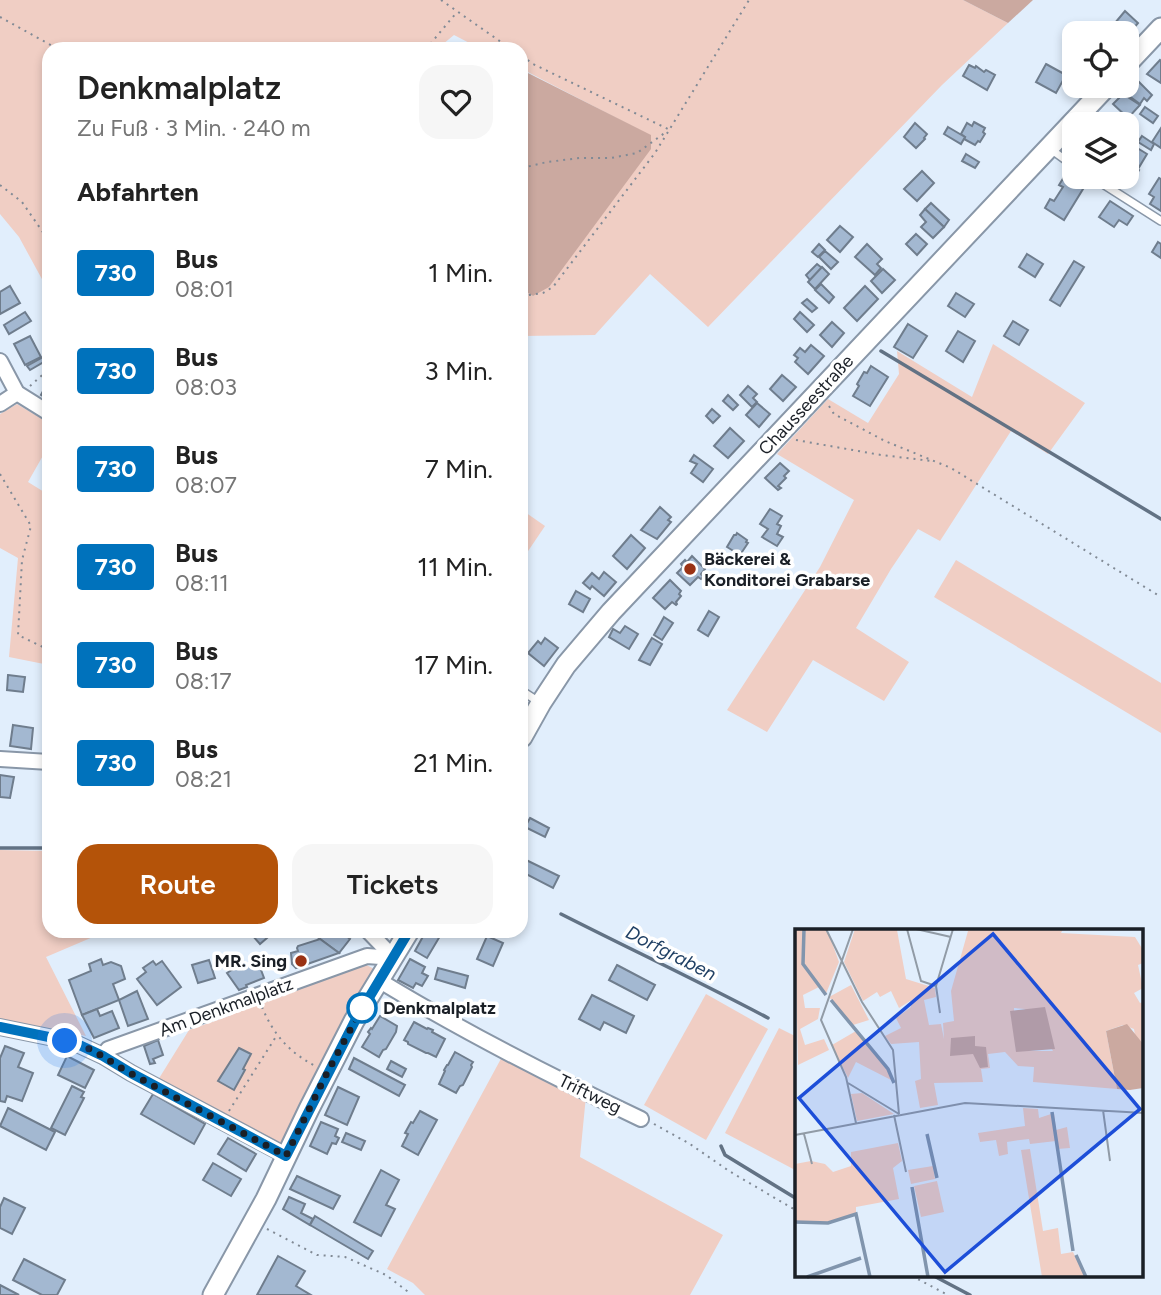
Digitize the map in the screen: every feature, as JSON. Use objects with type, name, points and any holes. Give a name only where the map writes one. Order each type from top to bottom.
[{"type":"main road","points":[[1139,51],[1161,28]]},
{"type":"main road","name":"Chausseestraße","points":[[528,726],[566,665],[611,612],[1096,98]]},
{"type":"main road","points":[[213,1295],[261,1209],[348,1032],[406,938]]},
{"type":"street","points":[[0,361],[17,393],[42,409]]},
{"type":"street","points":[[0,404],[17,393]]},
{"type":"street","points":[[0,759],[42,762]]},
{"type":"street","points":[[375,938],[394,958]]},
{"type":"street","name":"Am Denkmalplatz","points":[[103,1056],[108,1049],[368,956],[394,958]]},
{"type":"street","name":"Triftweg","points":[[380,981],[495,1045],[641,1119]]},
{"type":"street","points":[[0,1027],[73,1042],[286,1156]]},
{"type":"lane","points":[[1048,148],[1062,158]]},
{"type":"lane","points":[[1110,189],[1161,221]]},
{"type":"lane","points":[[528,695],[541,703]]},
{"type":"path","points":[[441,0],[501,42]]},
{"type":"path","points":[[528,295],[543,293],[552,287],[655,153],[749,0]]},
{"type":"path","points":[[432,42],[457,12]]},
{"type":"path","points":[[0,17],[45,42]]},
{"type":"path","points":[[528,60],[670,130]]},
{"type":"path","points":[[528,167],[580,158],[611,158],[637,153],[670,130]]},
{"type":"path","points":[[0,185],[22,202],[42,231]]},
{"type":"path","points":[[17,393],[42,375]]},
{"type":"path","points":[[827,403],[834,415],[885,441],[951,468],[1161,597]]},
{"type":"path","points":[[787,439],[937,462]]},
{"type":"path","points":[[0,474],[31,526],[22,560],[18,635],[42,647]]},
{"type":"path","points":[[258,996],[267,1021],[277,1035],[300,1059],[316,1067]]},
{"type":"path","points":[[222,1122],[277,1035]]},
{"type":"path","name":"Triftweg","points":[[641,1119],[691,1143],[729,1171],[795,1210]]},
{"type":"path","points":[[263,1227],[317,1255],[345,1257],[386,1275],[410,1295]]},
{"type":"path","points":[[916,1278],[948,1295]]},
{"type":"shaded area","points":[[0,0],[963,0],[1008,23],[942,85],[708,327],[650,274],[595,335],[528,336],[528,293],[533,296],[651,136],[528,72],[528,42],[468,42],[454,35],[446,42],[42,42],[42,279],[19,237],[0,214]]},
{"type":"shaded area","points":[[963,0],[1033,0],[1008,23]]},
{"type":"shaded area","points":[[528,73],[651,135],[651,149],[549,287],[533,296],[528,293]]},
{"type":"shaded area","points":[[993,344],[1085,403],[1048,454],[1011,431],[940,541],[918,529],[891,569],[856,628],[909,662],[884,701],[813,660],[767,732],[727,710],[820,567],[854,500],[777,454],[828,399],[868,423],[899,374],[897,351],[972,397]]},
{"type":"shaded area","points":[[17,404],[42,419],[42,457],[28,482],[42,491],[42,664],[9,657],[18,558],[0,548],[0,414]]},
{"type":"shaded area","points":[[528,514],[545,526],[528,551]]},
{"type":"shaded area","points":[[956,560],[1161,683],[1161,733],[934,597]]},
{"type":"shaded area","points":[[0,850],[42,851],[42,938],[91,938],[46,957],[86,1036],[0,1019]]},
{"type":"shaded area","points":[[365,964],[375,972],[366,989],[363,987],[351,1004],[353,1007],[339,1029],[283,1144],[276,1144],[158,1080],[189,1030],[229,1016],[257,1002]]},
{"type":"shaded area","points":[[706,994],[768,1029],[706,1140],[644,1105]]},
{"type":"shaded area","points":[[779,1028],[795,1036],[795,1170],[725,1133]]},
{"type":"shaded area","points":[[503,1055],[586,1096],[580,1157],[723,1235],[690,1295],[425,1295],[413,1283],[387,1269]]},
{"type":"building","points":[[1125,11],[1136,21],[1117,21]]},
{"type":"building","points":[[1161,61],[1161,83],[1147,74]]},
{"type":"building","points":[[1046,64],[1062,73],[1062,82],[1056,93],[1036,82]]},
{"type":"building","points":[[969,65],[995,75],[987,90],[963,76]]},
{"type":"building","points":[[1139,82],[1152,95],[1147,101],[1144,98],[1140,104],[1132,98],[1139,98]]},
{"type":"building","points":[[1119,98],[1129,98],[1140,105],[1134,112],[1122,112],[1113,104]]},
{"type":"building","points":[[1145,107],[1158,116],[1153,123],[1140,114]]},
{"type":"building","points":[[974,122],[985,128],[985,134],[975,145],[961,134],[967,123],[972,126]]},
{"type":"building","points":[[915,123],[927,134],[916,148],[904,137]]},
{"type":"building","points":[[948,127],[965,137],[961,144],[944,134]]},
{"type":"building","points":[[1161,128],[1161,148],[1152,142]]},
{"type":"building","points":[[1142,136],[1154,144],[1151,150],[1139,140]]},
{"type":"building","points":[[1139,149],[1147,154],[1139,167]]},
{"type":"building","points":[[966,154],[979,162],[975,168],[962,161]]},
{"type":"building","points":[[922,171],[934,183],[917,201],[904,189]]},
{"type":"building","points":[[1159,178],[1161,211],[1150,204],[1154,197],[1149,194]]},
{"type":"building","points":[[1062,189],[1083,189],[1064,220],[1045,208],[1050,199],[1054,201]]},
{"type":"building","points":[[1110,201],[1133,216],[1127,225],[1119,220],[1114,227],[1099,217]]},
{"type":"building","points":[[931,203],[949,220],[944,227],[925,209]]},
{"type":"building","points":[[925,209],[944,227],[933,238],[921,227],[926,222],[920,215]]},
{"type":"building","points":[[840,226],[853,237],[840,252],[827,240]]},
{"type":"building","points":[[916,234],[927,244],[917,255],[906,244]]},
{"type":"building","points":[[1158,242],[1161,244],[1161,258],[1152,252]]},
{"type":"building","points":[[819,244],[825,250],[818,257],[812,252]]},
{"type":"building","points":[[867,244],[882,259],[877,264],[881,268],[875,275],[855,257]]},
{"type":"building","points":[[825,251],[838,262],[831,269],[819,257]]},
{"type":"building","points":[[1027,254],[1043,264],[1035,277],[1019,267]]},
{"type":"building","points":[[1074,261],[1084,267],[1060,306],[1050,300]]},
{"type":"building","points":[[817,264],[822,268],[810,280],[806,275]]},
{"type":"building","points":[[822,267],[829,274],[815,289],[808,282]]},
{"type":"building","points":[[883,269],[895,280],[882,293],[871,281]]},
{"type":"building","points":[[821,284],[834,297],[829,303],[815,290]]},
{"type":"building","points":[[10,286],[20,303],[0,314],[0,292]]},
{"type":"building","points":[[865,286],[878,299],[857,321],[844,308]]},
{"type":"building","points":[[956,293],[974,304],[965,317],[948,306]]},
{"type":"building","points":[[807,299],[817,308],[812,312],[802,303]]},
{"type":"building","points":[[25,312],[31,321],[9,334],[4,325]]},
{"type":"building","points":[[800,312],[814,325],[807,332],[794,319]]},
{"type":"building","points":[[1013,321],[1028,330],[1019,345],[1004,336]]},
{"type":"building","points":[[832,322],[844,333],[832,347],[820,335]]},
{"type":"building","points":[[908,324],[927,336],[913,358],[894,347]]},
{"type":"building","points":[[958,331],[975,341],[963,362],[946,351]]},
{"type":"building","points":[[30,336],[41,357],[25,365],[14,344]]},
{"type":"building","points":[[811,345],[824,356],[808,374],[795,362],[798,358],[794,355],[800,348],[805,352]]},
{"type":"building","points":[[42,358],[42,363],[30,370],[27,366]]},
{"type":"building","points":[[871,366],[888,377],[870,406],[853,396],[864,372],[867,373]]},
{"type":"building","points":[[782,375],[796,387],[783,401],[770,389]]},
{"type":"building","points":[[748,386],[757,394],[753,398],[757,402],[752,407],[740,395]]},
{"type":"building","points":[[728,395],[738,405],[733,410],[723,401]]},
{"type":"building","points":[[757,403],[770,414],[759,427],[746,415]]},
{"type":"building","points":[[712,409],[720,416],[713,423],[706,416]]},
{"type":"building","points":[[730,428],[744,441],[728,458],[714,446]]},
{"type":"building","points":[[694,455],[713,469],[703,482],[691,473],[697,464],[690,461]]},
{"type":"building","points":[[780,463],[789,471],[778,490],[765,478]]},
{"type":"building","points":[[660,507],[671,517],[668,520],[671,522],[657,539],[641,530]]},
{"type":"building","points":[[770,509],[782,516],[777,524],[781,526],[777,534],[783,537],[777,546],[762,537],[768,529],[760,524]]},
{"type":"building","points":[[737,533],[748,543],[740,555],[727,547]]},
{"type":"building","points":[[631,535],[645,548],[627,569],[613,556]]},
{"type":"building","points":[[692,556],[705,569],[701,574],[703,577],[698,577],[690,585],[677,573],[683,567],[681,564]]},
{"type":"building","points":[[604,572],[616,582],[604,596],[592,586],[590,589],[583,583],[592,573],[599,579]]},
{"type":"building","points":[[670,580],[681,591],[681,596],[676,605],[672,602],[665,609],[653,598]]},
{"type":"building","points":[[576,591],[590,599],[583,612],[569,604]]},
{"type":"building","points":[[709,611],[719,617],[708,636],[698,630]]},
{"type":"building","points":[[664,617],[673,623],[662,640],[654,635]]},
{"type":"building","points":[[625,626],[638,634],[629,649],[609,637],[613,629],[620,633]]},
{"type":"building","points":[[545,638],[558,648],[544,666],[528,653],[538,641],[541,644]]},
{"type":"building","points":[[652,638],[662,644],[650,665],[639,660]]},
{"type":"building","points":[[8,675],[25,677],[23,692],[7,690]]},
{"type":"building","points":[[13,725],[33,728],[31,749],[10,746]]},
{"type":"building","points":[[0,775],[14,777],[10,798],[0,797]]},
{"type":"building","points":[[530,818],[549,828],[545,837],[528,828]]},
{"type":"building","points":[[528,861],[559,876],[553,888],[528,875]]},
{"type":"building","points":[[255,938],[267,938],[260,944]]},
{"type":"building","points":[[319,938],[349,938],[339,953]]},
{"type":"building","points":[[422,938],[439,938],[427,958],[415,951]]},
{"type":"building","points":[[486,938],[503,943],[493,966],[477,959]]},
{"type":"building","points":[[320,939],[339,953],[296,968],[292,964],[291,953],[298,951],[298,946]]},
{"type":"building","points":[[101,959],[103,965],[111,962],[121,966],[125,979],[113,984],[119,1000],[82,1015],[69,980],[91,971],[89,964]]},
{"type":"building","points":[[410,959],[425,967],[422,973],[428,976],[422,986],[416,983],[413,988],[398,980]]},
{"type":"building","points":[[209,960],[215,978],[198,983],[192,965]]},
{"type":"building","points":[[153,961],[156,965],[162,961],[181,987],[157,1005],[137,979],[146,972],[143,968]]},
{"type":"building","points":[[244,962],[248,965],[258,962],[264,978],[239,990],[227,973]]},
{"type":"building","points":[[617,965],[655,985],[647,1000],[609,980]]},
{"type":"building","points":[[438,968],[468,976],[465,988],[435,979]]},
{"type":"building","points":[[137,991],[148,1019],[128,1026],[119,1000]]},
{"type":"building","points":[[592,995],[634,1016],[626,1033],[604,1022],[600,1030],[579,1019]]},
{"type":"building","points":[[97,1009],[100,1016],[112,1011],[119,1028],[94,1038],[82,1015]]},
{"type":"building","points":[[380,1016],[397,1026],[396,1032],[379,1057],[362,1047],[370,1034],[368,1032]]},
{"type":"building","points":[[414,1022],[433,1030],[432,1032],[445,1039],[436,1057],[404,1040]]},
{"type":"building","points":[[158,1040],[163,1055],[153,1059],[155,1063],[150,1064],[144,1046]]},
{"type":"building","points":[[5,1046],[24,1053],[18,1067],[33,1073],[22,1101],[7,1096],[5,1102],[0,1101],[0,1058]]},
{"type":"building","points":[[239,1048],[251,1054],[234,1090],[218,1081]]},
{"type":"building","points":[[455,1052],[473,1062],[463,1085],[456,1093],[439,1084]]},
{"type":"building","points":[[67,1056],[94,1070],[85,1088],[58,1075]]},
{"type":"building","points":[[354,1058],[405,1085],[399,1096],[349,1069]]},
{"type":"building","points":[[391,1061],[406,1069],[402,1077],[387,1069]]},
{"type":"building","points":[[72,1086],[84,1092],[81,1097],[84,1098],[65,1135],[51,1128]]},
{"type":"building","points":[[338,1087],[359,1097],[347,1125],[325,1115]]},
{"type":"building","points":[[153,1094],[205,1124],[194,1144],[141,1114]]},
{"type":"building","points":[[8,1108],[55,1132],[46,1150],[0,1126]]},
{"type":"building","points":[[420,1111],[437,1120],[418,1155],[402,1146],[408,1134],[405,1133]]},
{"type":"building","points":[[321,1122],[338,1129],[335,1136],[339,1138],[336,1144],[332,1143],[327,1154],[310,1146]]},
{"type":"building","points":[[346,1133],[365,1141],[361,1150],[342,1142]]},
{"type":"building","points":[[228,1138],[256,1154],[246,1171],[218,1154]]},
{"type":"building","points":[[213,1163],[241,1179],[231,1196],[203,1180]]},
{"type":"building","points":[[381,1170],[399,1180],[386,1205],[395,1209],[381,1236],[354,1222]]},
{"type":"building","points":[[297,1176],[340,1196],[333,1209],[290,1189]]},
{"type":"building","points":[[289,1197],[305,1204],[301,1213],[313,1219],[310,1225],[283,1209]]},
{"type":"building","points":[[4,1198],[25,1208],[12,1234],[0,1228],[0,1207]]},
{"type":"building","points":[[315,1216],[373,1251],[368,1259],[310,1225]]},
{"type":"building","points":[[278,1256],[305,1271],[296,1286],[311,1295],[257,1295]]},
{"type":"building","points":[[24,1259],[65,1280],[57,1295],[42,1295],[13,1280]]},
{"type":"building","points":[[0,1285],[19,1295],[0,1295]]},
{"type":"waterway","points":[[881,351],[1161,519]]},
{"type":"waterway","name":"Dorfgraben","points":[[0,848],[42,848]]},
{"type":"waterway","name":"Dorfgraben","points":[[561,914],[768,1018]]},
{"type":"waterway","name":"Dorfgraben","points":[[721,1146],[725,1155],[795,1198]]},
{"type":"waterway","name":"Dorfgraben","points":[[938,1278],[970,1295]]},
{"type":"bus line","name":"730","points":[[0,1027],[73,1042],[113,1061],[121,1068],[286,1156],[362,1007],[405,938]]},
{"type":"place","name":"Bäckerei & Konditorei Grabarse","points":[[690,569]]},
{"type":"place","name":"MR. Sing","points":[[301,961]]},
{"type":"place","name":"Denkmalplatz","points":[[362,1008]]},
{"type":"route","points":[[65,1041],[73,1042],[113,1061],[121,1068],[286,1156],[362,1008]]}]
